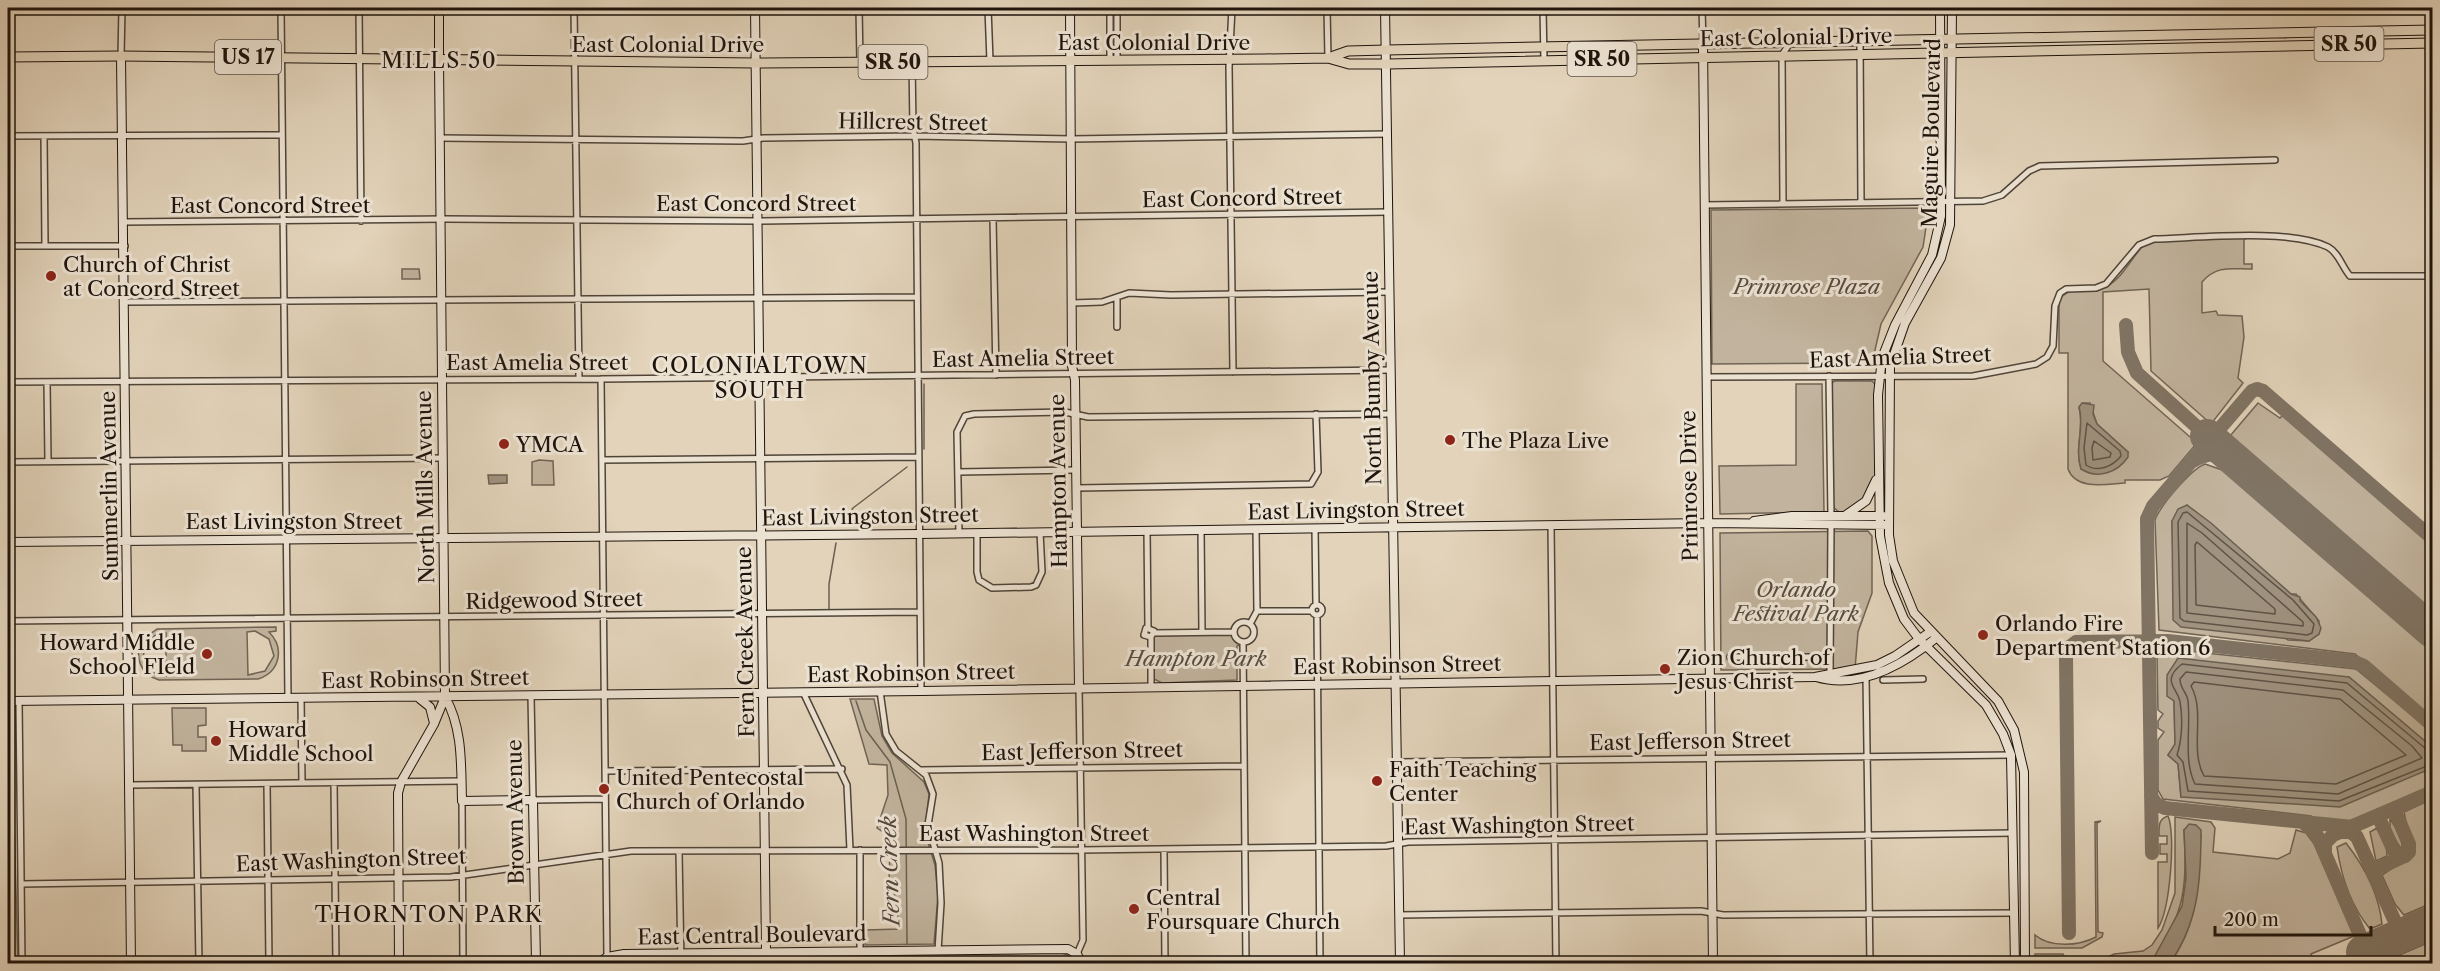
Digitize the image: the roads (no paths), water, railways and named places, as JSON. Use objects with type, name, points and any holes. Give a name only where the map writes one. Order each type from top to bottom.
[{"type":"highway","name":"East Colonial Drive","points":[[1328,58],[1348,51],[1386,50],[2433,30]]},
{"type":"highway","points":[[2127,48],[2137,42],[2166,40],[2174,34]]},
{"type":"highway","points":[[2046,50],[2054,44],[2119,44],[2130,36]]},
{"type":"highway","name":"East Colonial Drive","points":[[8,57],[121,56],[756,63],[1328,58],[1349,64],[1386,64],[2433,43]]},
{"type":"main road","name":"North Mills Avenue","points":[[438,8],[439,60]]},
{"type":"street","name":"Summerlin Avenue","points":[[122,8],[131,963]]},
{"type":"street","points":[[281,8],[288,698]]},
{"type":"street","points":[[359,8],[361,221]]},
{"type":"street","points":[[574,8],[575,219],[579,379]]},
{"type":"street","name":"Fern Creek Avenue","points":[[755,8],[766,952]]},
{"type":"street","points":[[860,8],[860,62]]},
{"type":"street","points":[[988,8],[990,61]]},
{"type":"street","name":"Hampton Avenue","points":[[1070,8],[1071,303],[1076,414],[1083,940],[1077,954]]},
{"type":"street","points":[[1110,8],[1113,59]]},
{"type":"street","points":[[1113,59],[1117,8]]},
{"type":"street","points":[[1232,8],[1230,137],[1233,372]]},
{"type":"street","points":[[1327,8],[1328,58]]},
{"type":"street","name":"North Bumby Avenue","points":[[1385,8],[1400,963]]},
{"type":"street","points":[[1543,8],[1544,61]]},
{"type":"street","name":"Primrose Drive","points":[[1702,8],[1713,963]]},
{"type":"street","name":"Maguire Boulevard","points":[[1886,519],[1888,376],[1905,322],[1941,258],[1950,225],[1947,201],[1945,52],[1940,39],[1940,8]]},
{"type":"street","name":"Maguire Boulevard","points":[[1945,52],[1951,39],[1952,8]]},
{"type":"street","points":[[2265,46],[2266,33]]},
{"type":"street","points":[[1860,41],[1861,203]]},
{"type":"street","points":[[1782,203],[1782,55],[1790,43]]},
{"type":"street","name":"North Mills Avenue","points":[[439,60],[445,697],[459,741],[462,801],[463,963]]},
{"type":"street","points":[[912,62],[917,218],[916,376],[921,691]]},
{"type":"street","name":"Hillcrest Street","points":[[439,138],[756,140],[915,136],[1072,139],[1388,134]]},
{"type":"street","points":[[8,136],[281,135]]},
{"type":"street","points":[[44,136],[45,246]]},
{"type":"street","points":[[1704,205],[1983,201],[2002,195],[2029,171],[2050,164],[2275,160]]},
{"type":"street","name":"Maguire Boulevard","points":[[1947,201],[1932,255],[1894,325],[1882,358],[1879,376],[1879,473],[1893,561],[1914,613],[1998,701],[2018,742],[2024,772],[2025,963]]},
{"type":"street","name":"East Concord Street","points":[[124,222],[440,219],[758,221],[1389,212]]},
{"type":"street","points":[[993,218],[996,375]]},
{"type":"street","name":"East Amelia Street","points":[[1706,377],[1973,376],[2036,364],[2047,357],[2053,346],[2055,306],[2060,293],[2066,289],[2096,288],[2106,284],[2146,240],[2282,237],[2327,247],[2336,253],[2350,276],[2433,276]]},
{"type":"street","points":[[8,246],[125,246]]},
{"type":"street","points":[[1071,303],[1102,302],[1129,293],[1389,292]]},
{"type":"street","points":[[125,302],[441,299],[759,300],[916,297]]},
{"type":"street","points":[[1117,298],[1118,327]]},
{"type":"street","name":"East Amelia Street","points":[[8,382],[601,380],[1391,370]]},
{"type":"street","points":[[1829,376],[1831,516]]},
{"type":"street","points":[[601,380],[605,694],[604,853],[607,957]]},
{"type":"street","points":[[47,382],[48,461]]},
{"type":"street","points":[[959,533],[959,425],[965,416],[1065,412],[1088,417],[1391,414]]},
{"type":"street","points":[[1077,488],[1311,484],[1318,472],[1316,414]]},
{"type":"street","points":[[602,460],[918,457]]},
{"type":"street","points":[[8,462],[443,458]]},
{"type":"street","points":[[958,472],[1077,470]]},
{"type":"street","points":[[1843,516],[1866,501],[1879,473]]},
{"type":"street","name":"East Livingston Street","points":[[1732,523],[1792,516],[1843,516]]},
{"type":"street","points":[[1843,516],[1886,519]]},
{"type":"street","name":"East Livingston Street","points":[[8,542],[919,534],[1707,523],[1880,525],[1886,519]]},
{"type":"street","points":[[1551,525],[1556,963]]},
{"type":"street","points":[[1830,672],[1829,537],[1831,525]]},
{"type":"street","points":[[1880,525],[1883,565],[1904,619],[1919,639],[1986,705],[2003,734],[2011,755],[2015,963]]},
{"type":"street","points":[[1257,611],[1311,610],[1316,605],[1315,528]]},
{"type":"street","points":[[1243,642],[1253,635],[1250,624],[1257,611],[1256,529]]},
{"type":"street","points":[[1147,530],[1148,627],[1153,635],[1152,687]]},
{"type":"street","points":[[1201,530],[1202,632]]},
{"type":"street","points":[[977,533],[979,580],[992,588],[1021,588],[1031,587],[1040,579],[1040,532]]},
{"type":"street","points":[[1316,605],[1322,610],[1317,616],[1320,963]]},
{"type":"street","points":[[1311,610],[1317,616]]},
{"type":"street","name":"Ridgewood Street","points":[[8,621],[920,612]]},
{"type":"street","points":[[1234,632],[1240,623],[1250,624]]},
{"type":"street","points":[[1153,635],[1234,632]]},
{"type":"street","points":[[1234,632],[1237,639],[1243,642]]},
{"type":"street","name":"East Robinson Street","points":[[1815,677],[1830,672],[1877,665],[1895,656],[1919,639],[1933,635]]},
{"type":"street","name":"East Robinson Street","points":[[8,701],[880,692],[1815,677],[1830,681],[1866,677],[1888,670],[1926,646],[1933,635]]},
{"type":"street","points":[[1243,642],[1246,963]]},
{"type":"street","points":[[1730,657],[1830,657]]},
{"type":"street","points":[[1888,670],[1892,680]]},
{"type":"street","points":[[1866,677],[1870,963]]},
{"type":"street","points":[[1883,680],[1923,680]]},
{"type":"street","points":[[803,692],[848,785],[850,850]]},
{"type":"street","points":[[880,692],[886,734],[896,751],[921,770],[930,783],[933,794],[928,825],[937,850],[941,903],[938,951]]},
{"type":"street","name":"Brown Avenue","points":[[531,696],[536,963]]},
{"type":"street","points":[[399,963],[398,799],[401,782],[434,724],[445,697]]},
{"type":"street","points":[[301,698],[302,783]]},
{"type":"street","points":[[416,698],[430,707],[434,724]]},
{"type":"street","points":[[19,701],[22,963]]},
{"type":"street","name":"East Jefferson Street","points":[[1397,762],[2011,755]]},
{"type":"street","name":"East Jefferson Street","points":[[921,770],[1244,766]]},
{"type":"street","points":[[604,771],[842,769]]},
{"type":"street","points":[[130,785],[461,781]]},
{"type":"street","points":[[334,783],[336,963]]},
{"type":"street","points":[[267,784],[269,963]]},
{"type":"street","points":[[196,785],[199,963]]},
{"type":"street","points":[[462,801],[604,799]]},
{"type":"street","name":"East Washington Street","points":[[21,884],[462,875],[604,853],[765,850],[1319,848],[1556,840],[2013,833]]},
{"type":"street","points":[[860,850],[860,952]]},
{"type":"street","points":[[1164,850],[1164,963]]},
{"type":"street","points":[[679,852],[681,963]]},
{"type":"street","points":[[1399,915],[2014,913]]},
{"type":"street","name":"East Central Boulevard","points":[[597,963],[607,957],[624,954],[1068,949],[1077,954]]},
{"type":"street","points":[[1077,954],[1082,963]]},
{"type":"water","points":[[2082,403],[2094,405],[2093,414],[2097,424],[2128,452],[2128,457],[2119,467],[2107,473],[2094,474],[2081,469],[2079,407]]},
{"type":"water","points":[[488,475],[507,475],[507,483],[489,484]]},
{"type":"water","points":[[2187,505],[2211,523],[2291,594],[2300,597],[2300,601],[2316,617],[2321,628],[2319,634],[2309,641],[2181,627],[2173,620],[2172,521],[2178,509]]},
{"type":"water","points":[[2178,658],[2349,677],[2432,747],[2432,768],[2340,807],[2181,797],[2178,764],[2168,755],[2175,744],[2174,701],[2167,696],[2167,675]]},
{"type":"water","points":[[2189,824],[2196,825],[2201,830],[2199,883],[2193,916],[2180,948],[2170,963],[2151,963],[2182,906],[2186,878],[2184,830]]},
{"type":"waterway","name":"Fern Creek","points":[[924,384],[924,449]]},
{"type":"waterway","name":"Fern Creek","points":[[842,525],[853,508],[907,467]]},
{"type":"waterway","name":"Fern Creek","points":[[829,609],[829,584],[836,543]]},
{"type":"waterway","name":"Fern Creek","points":[[856,701],[866,730],[890,762],[906,819],[907,944]]},
{"type":"waterway","name":"Fern Creek","points":[[907,955],[907,964]]},
{"type":"place","name":"Church of Christ at Concord Street","points":[[51,276]]},
{"type":"place","name":"The Plaza Live","points":[[1450,440]]},
{"type":"place","name":"YMCA","points":[[504,444]]},
{"type":"place","name":"Orlando Fire Department Station 6","points":[[1983,635]]},
{"type":"place","name":"Howard Middle School FIeld","points":[[207,654]]},
{"type":"place","name":"Zion Church of Jesus Christ","points":[[1665,669]]},
{"type":"place","name":"Howard Middle School","points":[[216,741]]},
{"type":"place","name":"Faith Teaching Center","points":[[1377,781]]},
{"type":"place","name":"United Pentecostal Church of Orlando","points":[[604,789]]},
{"type":"place","name":"Central Foursquare Church","points":[[1134,909]]},
{"type":"district","name":"MILLS 50","points":[[439,60]]},
{"type":"district","name":"COLONIALTOWN SOUTH","points":[[760,378]]},
{"type":"district","name":"THORNTON PARK","points":[[429,914]]},
{"type":"park label","name":"Primrose Plaza","points":[[1807,286]]},
{"type":"park label","name":"Orlando Festival Park","points":[[1796,601]]},
{"type":"park label","name":"Hampton Park","points":[[1196,658]]}]
